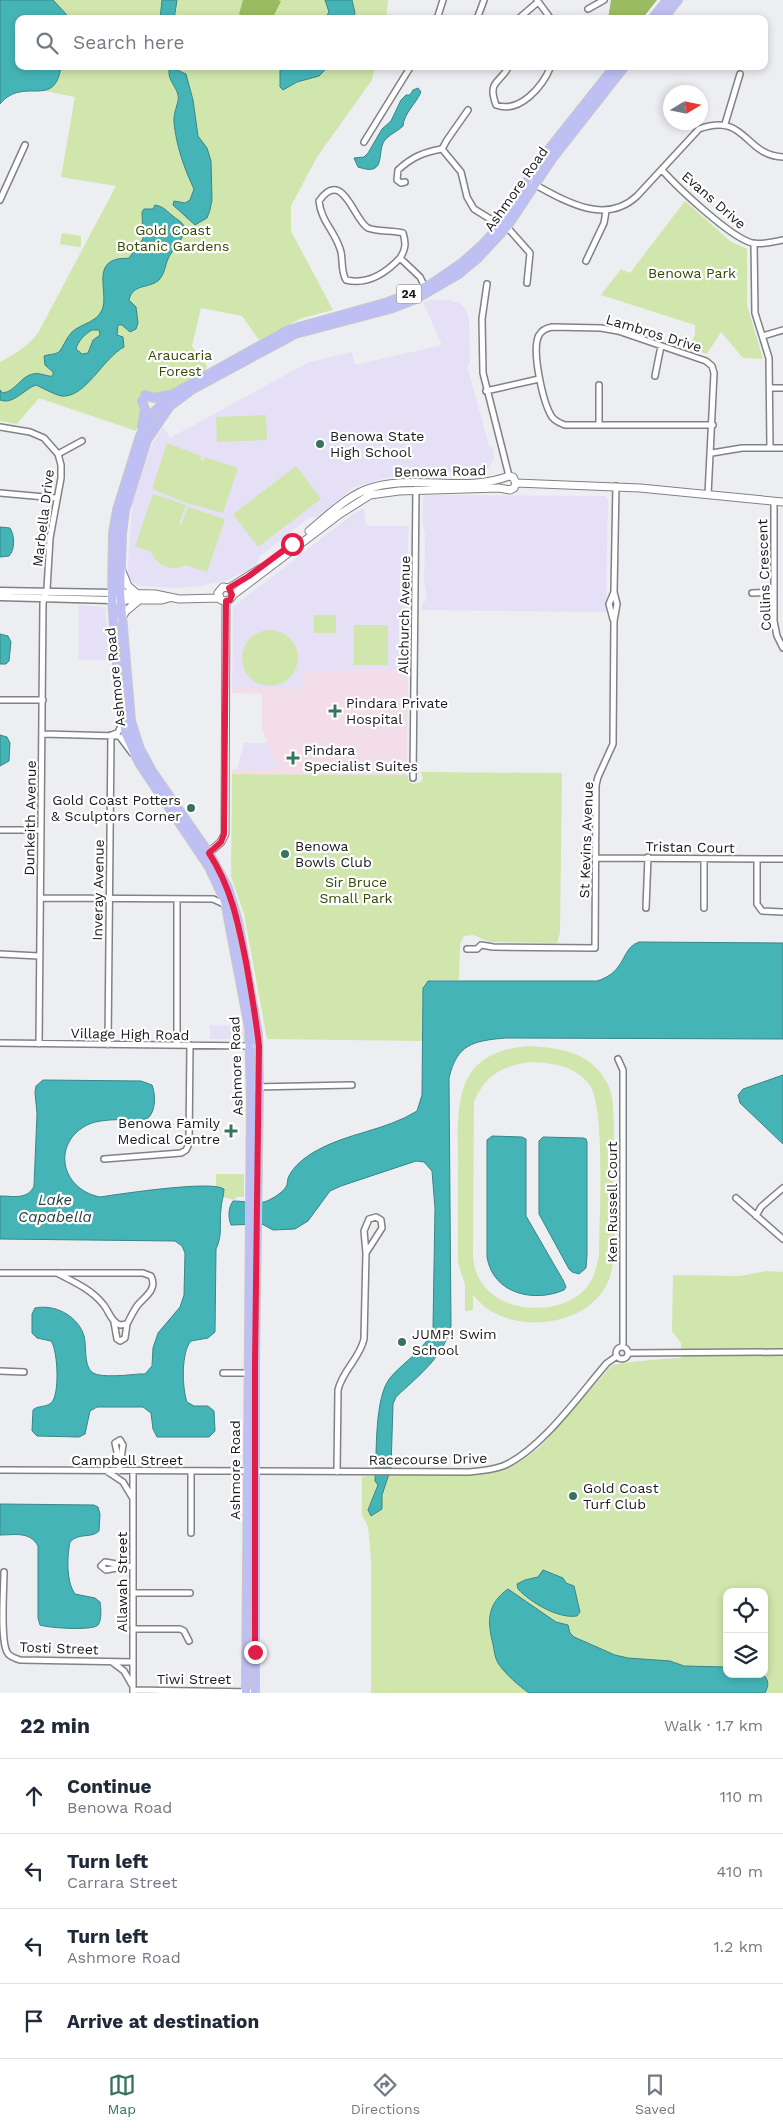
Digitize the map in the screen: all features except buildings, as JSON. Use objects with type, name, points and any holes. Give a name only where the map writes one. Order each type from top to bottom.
[{"type":"main road","points":[[655,15],[667,0]]},
{"type":"main road","points":[[666,15],[678,0]]},
{"type":"main road","name":"Ashmore Road","points":[[255,1087],[248,1018],[226,905],[206,855],[152,771],[136,739],[128,700],[121,619],[116,597],[125,510],[142,454],[154,428],[170,406],[193,389],[295,334],[390,309],[431,292],[459,274],[477,259],[504,226],[531,183],[546,153],[611,70]]},
{"type":"main road","name":"Ashmore Road","points":[[531,183],[622,70]]},
{"type":"main road","name":"Ashmore Road","points":[[250,1692],[251,1373],[255,1087],[259,1046],[255,1012],[236,911],[222,875],[139,763],[126,734],[119,693],[116,597],[112,548],[116,510],[140,436],[154,412],[173,394],[288,330],[388,302],[425,287],[469,258],[504,226]]},
{"type":"main road","points":[[140,436],[144,414],[144,398],[173,394]]},
{"type":"main road","points":[[513,477],[516,483],[514,488],[506,489],[502,483],[506,478],[513,477]]},
{"type":"main road","name":"Benowa Road","points":[[231,592],[358,502],[377,493],[416,486],[488,483],[506,478]]},
{"type":"main road","points":[[516,483],[616,486],[783,502]]},
{"type":"main road","name":"Benowa Road","points":[[416,486],[506,489]]},
{"type":"main road","points":[[120,566],[128,586],[137,597]]},
{"type":"main road","points":[[116,597],[162,600],[206,597],[221,598],[230,600],[231,592],[223,587],[221,598],[224,834],[221,842],[206,855]]},
{"type":"main road","points":[[121,619],[137,597]]},
{"type":"street","points":[[438,15],[442,0]]},
{"type":"street","points":[[478,15],[484,0]]},
{"type":"street","points":[[588,9],[604,0]]},
{"type":"street","points":[[522,15],[537,1],[548,15]]},
{"type":"street","points":[[364,142],[409,70]]},
{"type":"street","points":[[506,70],[492,86],[492,96],[496,105],[502,108],[531,96],[538,89],[549,70]]},
{"type":"street","points":[[725,124],[740,74]]},
{"type":"street","points":[[405,182],[401,183],[397,180],[398,170],[419,154],[442,149],[468,110]]},
{"type":"street","points":[[531,183],[580,206],[595,210],[606,211],[628,204],[699,129],[713,124],[725,124],[736,130],[762,152],[772,156],[783,157]]},
{"type":"street","points":[[0,200],[25,145]]},
{"type":"street","points":[[442,149],[462,172],[465,189],[474,209],[504,226],[530,253],[527,283]]},
{"type":"street","name":"Evans Drive","points":[[662,170],[737,237],[754,244],[768,244],[783,240]]},
{"type":"street","points":[[331,191],[341,192],[351,203],[360,223],[368,228],[403,233],[406,240],[405,250],[400,258],[382,274],[355,282],[346,280],[343,276],[341,254],[337,239],[322,218],[319,201],[323,195],[331,191]]},
{"type":"street","points":[[586,261],[604,223],[606,211]]},
{"type":"street","points":[[754,244],[753,300],[755,313],[769,358],[770,448]]},
{"type":"street","points":[[400,258],[420,277],[425,287]]},
{"type":"street","points":[[487,284],[482,320],[481,348],[486,391],[506,478]]},
{"type":"street","name":"Lambros Drive","points":[[708,495],[713,425],[714,373],[712,366],[706,361],[618,331],[601,328],[546,328],[540,333],[538,339],[539,380],[551,416],[558,422],[565,425],[713,425]]},
{"type":"street","points":[[763,336],[783,330]]},
{"type":"street","points":[[655,376],[661,346]]},
{"type":"street","points":[[486,391],[539,380]]},
{"type":"street","points":[[599,385],[600,424]]},
{"type":"street","points":[[770,388],[783,388]]},
{"type":"street","name":"Marbella Drive","points":[[0,427],[30,432],[44,438],[58,454],[61,465],[61,478],[50,538],[46,592]]},
{"type":"street","points":[[58,454],[82,441]]},
{"type":"street","points":[[712,453],[742,448],[783,448]]},
{"type":"street","name":"Allchurch Avenue","points":[[413,778],[416,486]]},
{"type":"street","name":"St Kevins Avenue","points":[[467,949],[476,949],[481,945],[493,947],[595,948],[597,780],[613,744],[614,621],[617,606],[614,592],[616,486]]},
{"type":"street","points":[[0,493],[56,498]]},
{"type":"street","name":"Collins Crescent","points":[[774,501],[776,636],[783,648]]},
{"type":"street","points":[[0,591],[116,597]]},
{"type":"street","name":"Dunkeith Avenue","points":[[39,1044],[44,600],[46,592]]},
{"type":"street","name":"St Kevins Avenue","points":[[614,592],[609,603],[614,621]]},
{"type":"street","points":[[752,593],[774,592]]},
{"type":"street","points":[[0,597],[44,600],[116,597]]},
{"type":"street","points":[[610,607],[617,606]]},
{"type":"street","points":[[0,700],[43,700]]},
{"type":"street","points":[[111,735],[118,732],[123,721]]},
{"type":"street","points":[[43,734],[111,735],[120,738],[139,763]]},
{"type":"street","name":"Inveray Avenue","points":[[108,1045],[111,735]]},
{"type":"street","points":[[0,830],[41,830]]},
{"type":"street","name":"Tristan Court","points":[[596,858],[783,859]]},
{"type":"street","points":[[646,908],[648,858]]},
{"type":"street","points":[[704,859],[704,908]]},
{"type":"street","points":[[757,859],[757,904],[762,911],[783,912]]},
{"type":"street","points":[[213,900],[218,894],[219,886]]},
{"type":"street","points":[[40,898],[213,900],[226,905]]},
{"type":"street","points":[[177,899],[177,1045]]},
{"type":"street","points":[[0,954],[40,956]]},
{"type":"street","name":"Village High Road","points":[[0,1044],[259,1046]]},
{"type":"street","points":[[104,1159],[181,1153],[186,1150],[189,1144],[190,1046]]},
{"type":"street","name":"Ken Russell Court","points":[[618,1060],[623,1070],[623,1347]]},
{"type":"street","points":[[255,1087],[352,1085]]},
{"type":"street","points":[[756,1216],[761,1207],[783,1188]]},
{"type":"street","points":[[736,1198],[783,1239]]},
{"type":"street","points":[[337,1472],[338,1390],[342,1379],[360,1352],[364,1340],[366,1253],[364,1228],[369,1219],[376,1216],[381,1220],[382,1229],[366,1253]]},
{"type":"street","points":[[0,1273],[57,1273],[143,1273],[151,1276],[154,1283],[151,1291],[135,1309],[127,1324],[124,1338],[120,1341],[117,1339],[114,1321],[104,1304],[92,1292],[57,1273]]},
{"type":"street","points":[[80,1285],[84,1273]]},
{"type":"street","points":[[114,1321],[120,1325],[127,1324]]},
{"type":"street","points":[[623,1347],[627,1348],[629,1353]]},
{"type":"street","name":"Racecourse Drive","points":[[617,1356],[617,1350],[623,1347]]},
{"type":"street","name":"Racecourse Drive","points":[[617,1356],[624,1359],[629,1353],[783,1352]]},
{"type":"street","name":"Racecourse Drive","points":[[251,1472],[469,1472],[490,1470],[512,1462],[537,1444],[607,1363],[617,1356]]},
{"type":"street","points":[[0,1371],[24,1372]]},
{"type":"street","points":[[223,1372],[251,1373]]},
{"type":"street","name":"Campbell Street","points":[[0,1470],[104,1471],[120,1468],[133,1471],[251,1472]]},
{"type":"street","points":[[104,1471],[123,1482],[130,1492],[133,1503]]},
{"type":"street","name":"Allawah Street","points":[[133,1471],[133,1690]]},
{"type":"street","points":[[191,1471],[191,1533]]},
{"type":"street","points":[[127,1566],[134,1567]]},
{"type":"street","name":"Tosti Street","points":[[4,1572],[4,1639],[6,1652],[12,1657],[20,1660],[133,1662]]},
{"type":"street","points":[[134,1593],[190,1593]]},
{"type":"street","points":[[134,1629],[180,1629],[184,1631],[189,1640]]},
{"type":"street","points":[[110,1662],[124,1671],[133,1690]]},
{"type":"street","name":"Tiwi Street","points":[[133,1690],[250,1692]]},
{"type":"shaded area","name":"Benowa State High School","points":[[429,300],[449,300],[459,303],[466,310],[469,320],[470,363],[467,366],[489,446],[493,449],[494,458],[490,467],[483,473],[474,476],[469,472],[433,472],[422,476],[390,477],[354,487],[318,518],[310,517],[260,556],[258,563],[247,571],[225,581],[176,588],[142,586],[133,583],[128,575],[132,504],[150,449],[163,426],[170,438],[309,362],[352,352],[355,365],[442,345],[423,302]]},
{"type":"shaded area","points":[[425,495],[605,496],[608,500],[606,612],[422,610],[422,604],[427,599],[424,582],[425,536],[423,499]]},
{"type":"shaded area","points":[[364,508],[366,525],[368,526],[409,526],[406,586],[404,592],[409,608],[408,670],[304,673],[303,689],[232,688],[233,607],[353,514]]},
{"type":"shaded area","points":[[79,605],[105,607],[110,660],[79,660]]},
{"type":"shaded area","name":"Pindara Private Hospital","points":[[408,670],[407,775],[232,774],[232,769],[281,770],[269,748],[262,728],[262,694],[232,693],[232,688],[303,689],[303,673]]},
{"type":"shaded area","points":[[244,743],[268,743],[281,770],[237,770]]},
{"type":"shaded area","points":[[210,1025],[243,1026],[244,1037],[241,1039],[210,1039]]},
{"type":"green space","points":[[53,0],[388,0],[386,15],[67,15]]},
{"type":"green space","points":[[243,0],[281,1],[274,15],[239,14]]},
{"type":"green space","points":[[611,0],[657,0],[645,15],[609,15]]},
{"type":"green space","name":"Gold Coast Botanic Gardens","points":[[60,70],[374,70],[372,80],[317,157],[291,206],[291,231],[333,310],[302,318],[259,340],[242,316],[201,308],[192,346],[207,366],[204,373],[163,395],[162,392],[156,399],[146,404],[136,431],[39,398],[17,424],[0,421],[0,362],[21,349],[38,333],[116,186],[61,177],[75,97],[45,91],[52,87]]},
{"type":"green space","name":"Benowa Park","points":[[685,201],[730,241],[747,249],[747,305],[763,359],[743,358],[721,332],[707,354],[689,348],[695,335],[695,325],[601,295],[621,269],[630,273]]},
{"type":"green space","points":[[62,233],[81,236],[81,246],[60,244]]},
{"type":"green space","points":[[266,415],[267,440],[217,442],[216,417]]},
{"type":"green space","points":[[167,443],[201,456],[200,460],[203,461],[205,457],[238,468],[223,513],[186,503],[152,489]]},
{"type":"green space","points":[[296,466],[321,499],[258,547],[233,514]]},
{"type":"green space","points":[[153,494],[186,505],[179,524],[181,525],[188,507],[225,519],[207,572],[186,565],[175,568],[165,567],[157,561],[151,552],[135,546]]},
{"type":"green space","points":[[314,615],[336,615],[336,633],[314,633]]},
{"type":"green space","points":[[354,625],[388,625],[388,665],[354,665]]},
{"type":"green space","points":[[264,630],[276,630],[290,638],[298,652],[296,669],[290,678],[276,686],[264,686],[254,681],[247,674],[242,664],[242,652],[247,642],[254,635]]},
{"type":"green space","name":"Sir Bruce Small Park","points":[[421,772],[562,773],[560,933],[557,943],[490,942],[473,935],[464,936],[460,944],[459,980],[431,980],[423,985],[422,1041],[267,1039],[244,914],[231,876],[232,774],[407,775],[409,782],[413,784],[421,782],[423,778]]},
{"type":"green space","points":[[530,1046],[552,1048],[573,1053],[592,1064],[599,1071],[612,1096],[614,1126],[614,1249],[611,1274],[598,1297],[586,1308],[556,1320],[523,1322],[507,1318],[487,1309],[473,1295],[473,1310],[465,1311],[465,1285],[458,1263],[458,1123],[460,1104],[464,1086],[473,1071],[485,1059],[504,1050]],"holes":[[[530,1062],[562,1066],[577,1073],[589,1084],[598,1115],[600,1139],[599,1255],[597,1266],[589,1284],[580,1294],[569,1301],[542,1308],[514,1305],[491,1293],[480,1281],[473,1256],[474,1102],[483,1085],[496,1073],[511,1066]]]},
{"type":"green space","points":[[216,1174],[244,1174],[244,1197],[237,1197],[234,1200],[223,1197],[223,1187],[216,1186]]},
{"type":"green space","name":"Gold Coast Turf Club","points":[[766,1271],[783,1272],[783,1693],[371,1693],[371,1558],[368,1527],[362,1515],[362,1477],[375,1475],[492,1473],[518,1463],[539,1448],[612,1365],[646,1360],[681,1358],[681,1343],[672,1331],[673,1275],[740,1276]]},
{"type":"water","points":[[0,0],[53,0],[67,15],[15,15],[15,70],[60,70],[58,79],[52,87],[45,90],[19,92],[9,96],[0,104]]},
{"type":"water","points":[[162,0],[177,0],[175,15],[160,15]]},
{"type":"water","points":[[325,0],[352,0],[355,13],[354,15],[327,15],[329,12]]},
{"type":"water","points":[[169,70],[177,70],[186,74],[193,100],[198,136],[207,148],[211,161],[212,200],[210,210],[207,218],[195,225],[173,205],[174,201],[185,203],[190,200],[194,189],[181,156],[175,131],[174,118],[178,97]]},
{"type":"water","points":[[280,70],[325,70],[319,76],[297,82],[283,90],[280,87]]},
{"type":"water","points":[[418,88],[421,92],[406,117],[403,126],[383,143],[378,165],[374,169],[358,167],[354,158],[364,157],[368,153],[382,129],[391,121],[401,100]]},
{"type":"water","points":[[155,205],[165,210],[182,223],[184,232],[170,255],[159,280],[134,291],[131,295],[129,300],[136,307],[138,323],[136,329],[130,332],[122,325],[118,325],[117,335],[123,337],[124,347],[116,352],[86,385],[70,395],[61,396],[36,385],[14,399],[0,400],[0,390],[3,393],[8,392],[29,375],[53,376],[53,372],[45,365],[44,356],[59,352],[72,332],[96,318],[102,310],[104,303],[103,273],[106,267],[110,262],[129,258],[143,239],[142,212],[144,209],[153,209]],"holes":[[[92,330],[99,330],[100,335],[93,340],[88,353],[82,354],[76,349],[80,341],[87,334]]]},
{"type":"water","points":[[0,527],[10,528],[13,535],[14,543],[9,556],[0,557]]},
{"type":"water","points":[[0,634],[8,636],[11,642],[9,661],[6,664],[0,664]]},
{"type":"water","points":[[0,735],[7,737],[10,743],[9,761],[0,766]]},
{"type":"water","points":[[639,942],[783,943],[783,1039],[505,1038],[475,1043],[462,1051],[452,1067],[449,1078],[451,1326],[448,1337],[436,1357],[396,1397],[393,1404],[391,1468],[382,1495],[382,1509],[371,1516],[368,1510],[378,1485],[375,1481],[377,1427],[381,1399],[390,1378],[425,1343],[433,1328],[435,1208],[432,1171],[424,1162],[416,1161],[341,1186],[330,1191],[308,1221],[295,1229],[273,1230],[262,1224],[231,1225],[229,1213],[231,1204],[233,1201],[257,1203],[270,1200],[286,1187],[288,1177],[296,1166],[314,1152],[339,1140],[405,1118],[417,1111],[422,1095],[423,988],[428,981],[597,981],[614,972],[629,949]]},
{"type":"water","points":[[783,1075],[783,1144],[740,1103],[738,1095],[743,1089]]},
{"type":"water","name":"Lake Capabella","points":[[43,1080],[141,1081],[152,1085],[154,1103],[152,1112],[147,1119],[95,1122],[77,1132],[69,1142],[65,1153],[65,1164],[69,1175],[76,1185],[86,1192],[100,1197],[185,1187],[202,1186],[224,1189],[220,1234],[216,1249],[215,1332],[208,1338],[191,1341],[185,1353],[183,1370],[187,1402],[194,1406],[208,1406],[214,1411],[215,1431],[209,1437],[157,1437],[153,1429],[151,1413],[143,1407],[97,1407],[90,1411],[85,1434],[79,1437],[37,1436],[32,1431],[33,1410],[51,1403],[54,1399],[57,1383],[55,1354],[51,1341],[37,1338],[32,1333],[32,1314],[35,1308],[57,1309],[75,1321],[83,1333],[86,1360],[93,1373],[108,1376],[145,1374],[152,1366],[153,1348],[158,1333],[180,1307],[184,1295],[185,1253],[182,1246],[175,1241],[0,1239],[0,1196],[15,1197],[24,1195],[34,1186],[37,1114],[35,1092],[36,1086]]},
{"type":"water","points":[[492,1136],[522,1137],[526,1139],[526,1216],[563,1280],[566,1287],[564,1290],[540,1296],[516,1292],[497,1280],[491,1270],[487,1257],[487,1140]]},
{"type":"water","points":[[543,1137],[583,1138],[587,1142],[587,1255],[586,1268],[579,1274],[569,1269],[539,1214],[539,1141]]},
{"type":"water","points":[[0,1504],[94,1505],[98,1507],[100,1514],[99,1531],[92,1535],[77,1537],[70,1542],[68,1561],[70,1583],[75,1594],[95,1598],[100,1602],[101,1617],[98,1625],[88,1628],[61,1628],[40,1625],[38,1618],[38,1546],[35,1541],[26,1536],[0,1535]]},
{"type":"water","points":[[543,1570],[563,1578],[566,1583],[574,1586],[580,1612],[577,1616],[561,1615],[545,1609],[518,1589],[517,1584],[538,1577]]},
{"type":"water","points":[[508,1589],[556,1622],[568,1625],[570,1633],[574,1637],[615,1655],[628,1658],[670,1661],[684,1666],[723,1667],[723,1678],[765,1678],[768,1685],[765,1693],[529,1693],[512,1680],[498,1663],[495,1656],[490,1628],[490,1614],[492,1607]]},
{"type":"place","name":"Benowa State High School","points":[[320,444]]},
{"type":"place","name":"Pindara Private Hospital","points":[[335,711]]},
{"type":"place","name":"Pindara Specialist Suites","points":[[293,758]]},
{"type":"place","name":"Gold Coast Potters & Sculptors Corner","points":[[191,808]]},
{"type":"place","name":"Benowa Bowls Club","points":[[285,854]]},
{"type":"place","name":"Benowa Family Medical Centre","points":[[231,1131]]},
{"type":"place","name":"JUMP! Swim School","points":[[402,1342]]},
{"type":"place","name":"Gold Coast Turf Club","points":[[573,1496]]},
{"type":"route","points":[[255,1652],[256,1508],[254,1472],[259,1046],[255,1012],[236,911],[222,875],[209,853],[224,838],[226,601],[232,598],[232,591],[229,588],[249,576],[292,544]]},
{"type":"park label","name":"Araucaria Forest","points":[[180,364]]}]
